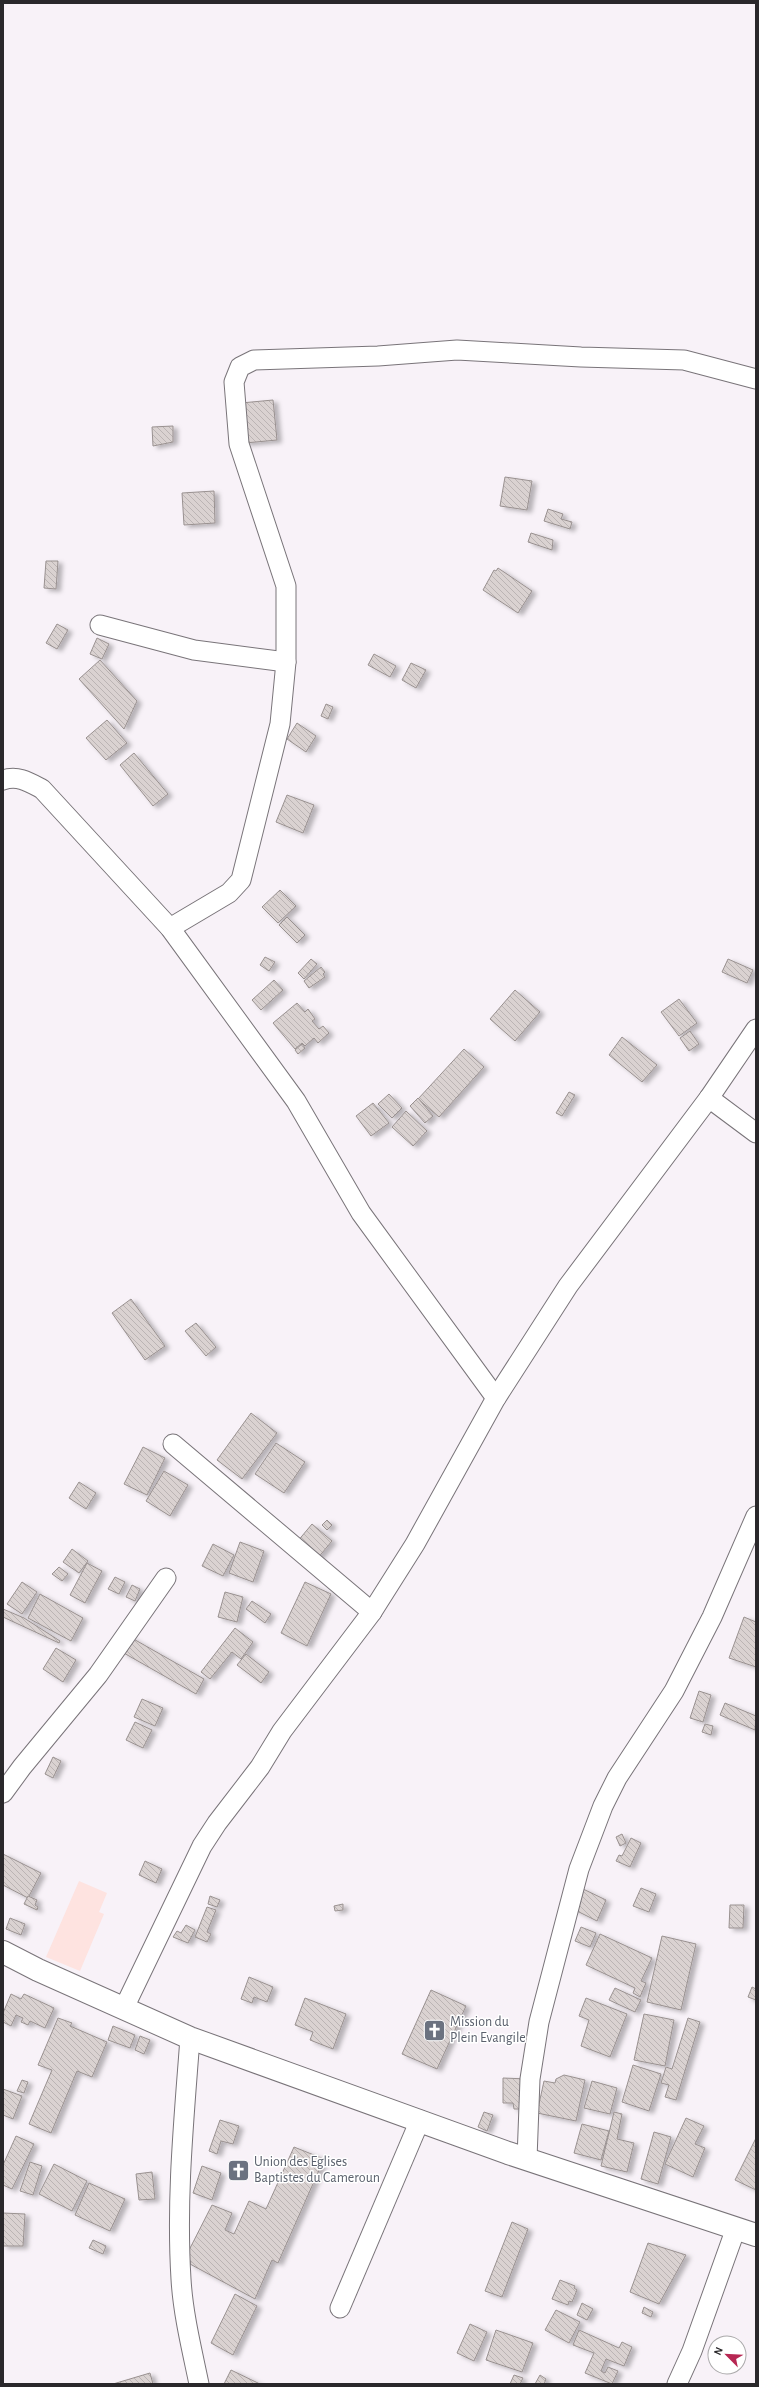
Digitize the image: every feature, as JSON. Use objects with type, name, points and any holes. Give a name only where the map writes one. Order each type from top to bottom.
[{"type":"main road","points":[[3,1952],[38,1970],[190,2038],[527,2159],[736,2228],[756,2236]]},
{"type":"street","points":[[170,928],[229,893],[241,880],[280,724],[286,662],[286,586],[239,444],[234,382],[240,366],[254,360],[378,356],[457,350],[581,357],[684,360],[756,379]]},
{"type":"street","points":[[100,625],[194,650],[286,662]]},
{"type":"street","points":[[3,780],[10,777],[23,779],[42,789],[170,928],[296,1101],[361,1213],[496,1398]]},
{"type":"street","points":[[124,2008],[202,1846],[217,1823],[260,1767],[282,1731],[372,1612],[415,1544],[496,1398],[568,1286],[709,1098],[756,1029]]},
{"type":"street","points":[[709,1098],[756,1133]]},
{"type":"street","points":[[173,1444],[372,1612]]},
{"type":"street","points":[[527,2159],[530,2079],[539,2022],[579,1869],[603,1806],[617,1778],[674,1691],[712,1617],[756,1516]]},
{"type":"street","points":[[3,1793],[22,1767],[98,1675],[166,1578]]},
{"type":"street","points":[[190,2038],[181,2153],[179,2214],[183,2295],[199,2384]]},
{"type":"street","points":[[340,2308],[420,2120]]},
{"type":"street","points":[[677,2384],[692,2351],[736,2228]]},
{"type":"shaded area","points":[[79,1881],[107,1893],[99,1912],[104,1914],[80,1971],[46,1957]]},
{"type":"building","points":[[273,400],[277,440],[245,443],[241,403]]},
{"type":"building","points":[[173,426],[173,442],[153,446],[152,427]]},
{"type":"building","points":[[505,477],[532,481],[527,510],[500,506]]},
{"type":"building","points":[[214,491],[215,523],[184,525],[182,493]]},
{"type":"building","points":[[548,509],[563,514],[561,519],[572,522],[570,529],[544,521]]},
{"type":"building","points":[[531,533],[553,540],[552,550],[528,542]]},
{"type":"building","points":[[46,561],[58,561],[56,589],[44,588]]},
{"type":"building","points":[[498,568],[532,591],[518,613],[483,590],[494,570],[496,571]]},
{"type":"building","points":[[57,624],[68,630],[57,649],[46,643]]},
{"type":"building","points":[[97,638],[109,644],[102,659],[90,654]]},
{"type":"building","points":[[374,654],[396,666],[390,677],[368,665]]},
{"type":"building","points":[[100,660],[137,701],[124,729],[79,679]]},
{"type":"building","points":[[411,663],[426,670],[416,688],[402,680]]},
{"type":"building","points":[[326,704],[333,707],[328,719],[321,716]]},
{"type":"building","points":[[107,720],[127,743],[106,760],[86,738]]},
{"type":"building","points":[[297,723],[316,736],[306,752],[287,739]]},
{"type":"building","points":[[134,753],[168,794],[153,806],[120,765]]},
{"type":"building","points":[[287,795],[314,805],[303,833],[276,822]]},
{"type":"building","points":[[280,890],[296,906],[278,923],[262,907]]},
{"type":"building","points":[[287,917],[305,935],[297,943],[279,925]]},
{"type":"building","points":[[265,957],[275,962],[269,971],[260,965]]},
{"type":"building","points":[[311,959],[317,964],[304,979],[298,973]]},
{"type":"building","points":[[728,959],[753,970],[747,983],[722,972]]},
{"type":"building","points":[[321,967],[325,972],[323,974],[325,977],[309,988],[304,981]]},
{"type":"building","points":[[274,980],[283,990],[261,1010],[252,1000]]},
{"type":"building","points":[[515,990],[540,1012],[515,1041],[490,1019]]},
{"type":"building","points":[[679,999],[697,1023],[679,1036],[661,1012]]},
{"type":"building","points":[[297,1003],[305,1012],[308,1009],[315,1019],[312,1021],[319,1029],[323,1026],[329,1033],[318,1043],[314,1038],[305,1046],[302,1043],[295,1049],[273,1023]]},
{"type":"building","points":[[690,1031],[699,1044],[689,1051],[680,1038]]},
{"type":"building","points":[[622,1037],[657,1065],[642,1082],[609,1055]]},
{"type":"building","points":[[302,1044],[305,1048],[298,1054],[295,1050]]},
{"type":"building","points":[[464,1049],[484,1067],[439,1117],[418,1099]]},
{"type":"building","points":[[569,1092],[575,1095],[562,1116],[556,1113]]},
{"type":"building","points":[[389,1094],[402,1108],[392,1118],[378,1104]]},
{"type":"building","points":[[418,1098],[433,1116],[425,1123],[410,1106]]},
{"type":"building","points":[[373,1103],[389,1123],[371,1136],[356,1116]]},
{"type":"building","points":[[406,1111],[427,1131],[413,1146],[392,1127]]},
{"type":"building","points":[[131,1299],[165,1346],[145,1360],[112,1313]]},
{"type":"building","points":[[196,1323],[216,1347],[206,1356],[185,1331]]},
{"type":"building","points":[[251,1413],[277,1433],[242,1479],[217,1460]]},
{"type":"building","points":[[276,1443],[305,1462],[284,1493],[255,1474]]},
{"type":"building","points":[[143,1447],[165,1458],[147,1495],[124,1484]]},
{"type":"building","points":[[164,1471],[188,1485],[170,1516],[146,1501]]},
{"type":"building","points":[[79,1482],[96,1493],[86,1509],[69,1498]]},
{"type":"building","points":[[327,1520],[332,1525],[327,1530],[322,1525]]},
{"type":"building","points":[[312,1524],[332,1541],[317,1559],[297,1542]]},
{"type":"building","points":[[240,1542],[264,1551],[253,1582],[229,1573]]},
{"type":"building","points":[[213,1544],[234,1555],[223,1576],[202,1566]]},
{"type":"building","points":[[72,1549],[88,1561],[79,1573],[63,1562]]},
{"type":"building","points":[[87,1563],[102,1571],[85,1603],[70,1595]]},
{"type":"building","points":[[59,1567],[68,1574],[62,1581],[52,1574]]},
{"type":"building","points":[[115,1577],[125,1582],[119,1594],[108,1589]]},
{"type":"building","points":[[22,1582],[37,1592],[22,1614],[7,1604]]},
{"type":"building","points":[[305,1582],[331,1594],[307,1646],[281,1633]]},
{"type":"building","points":[[132,1585],[140,1589],[135,1601],[126,1597]]},
{"type":"building","points":[[225,1592],[243,1597],[237,1622],[218,1617]]},
{"type":"building","points":[[40,1594],[83,1618],[71,1641],[28,1618]]},
{"type":"building","points":[[252,1601],[271,1614],[265,1623],[246,1609]]},
{"type":"building","points":[[3,1609],[24,1618],[60,1641],[59,1643],[3,1617]]},
{"type":"building","points":[[744,1617],[756,1622],[756,1667],[729,1658]]},
{"type":"building","points":[[235,1628],[253,1642],[241,1659],[232,1652],[210,1679],[201,1672]]},
{"type":"building","points":[[130,1637],[204,1679],[196,1694],[122,1652]]},
{"type":"building","points":[[56,1648],[76,1660],[63,1682],[43,1669]]},
{"type":"building","points":[[246,1654],[269,1672],[261,1683],[237,1665]]},
{"type":"building","points":[[699,1691],[711,1695],[703,1722],[690,1718]]},
{"type":"building","points":[[142,1699],[163,1708],[155,1726],[134,1717]]},
{"type":"building","points":[[725,1703],[756,1716],[755,1730],[720,1715]]},
{"type":"building","points":[[135,1722],[152,1730],[143,1748],[126,1740]]},
{"type":"building","points":[[705,1724],[713,1726],[711,1735],[702,1732]]},
{"type":"building","points":[[53,1757],[61,1761],[53,1778],[45,1774]]},
{"type":"building","points":[[622,1834],[626,1843],[620,1846],[616,1837]]},
{"type":"building","points":[[631,1838],[641,1843],[630,1867],[616,1861],[619,1855],[622,1856]]},
{"type":"building","points":[[3,1854],[41,1873],[28,1898],[3,1885]]},
{"type":"building","points":[[145,1861],[162,1869],[156,1883],[139,1875]]},
{"type":"building","points":[[581,1888],[606,1900],[597,1921],[571,1908]]},
{"type":"building","points":[[641,1888],[656,1894],[649,1912],[633,1906]]},
{"type":"building","points":[[28,1896],[37,1900],[35,1905],[38,1907],[37,1910],[24,1904]]},
{"type":"building","points":[[210,1896],[220,1900],[217,1907],[208,1904]]},
{"type":"building","points":[[343,1904],[343,1910],[335,1911],[334,1906]]},
{"type":"building","points":[[730,1905],[744,1905],[743,1928],[729,1928]]},
{"type":"building","points":[[207,1907],[216,1910],[207,1932],[211,1934],[207,1942],[195,1937]]},
{"type":"building","points":[[10,1918],[25,1924],[21,1935],[6,1929]]},
{"type":"building","points":[[186,1925],[195,1930],[188,1943],[173,1937],[177,1931],[181,1933]]},
{"type":"building","points":[[581,1927],[596,1933],[590,1947],[575,1941]]},
{"type":"building","points":[[600,1934],[652,1958],[641,1981],[646,1983],[640,1997],[633,1993],[635,1988],[586,1965]]},
{"type":"building","points":[[662,1936],[696,1944],[681,2010],[647,2002]]},
{"type":"building","points":[[249,1977],[273,1987],[267,2002],[254,1997],[252,2003],[241,1999]]},
{"type":"building","points":[[752,1987],[756,1989],[756,2000],[748,1997]]},
{"type":"building","points":[[615,1988],[641,2000],[635,2012],[609,2000]]},
{"type":"building","name":"Mission du Plein Evangile","points":[[431,1990],[466,2006],[437,2069],[402,2054]]},
{"type":"building","points":[[11,1994],[21,1999],[24,1994],[54,2008],[45,2028],[30,2021],[28,2025],[21,2022],[23,2018],[16,2015],[11,2026],[3,2022],[3,2013]]},
{"type":"building","points":[[305,1998],[346,2014],[333,2049],[310,2040],[313,2032],[295,2025]]},
{"type":"building","points":[[586,1998],[627,2014],[610,2057],[581,2046],[589,2020],[579,2016]]},
{"type":"building","points":[[644,2014],[674,2020],[665,2066],[634,2060]]},
{"type":"building","points":[[58,2018],[72,2023],[70,2026],[107,2042],[92,2077],[77,2071],[51,2133],[29,2124],[52,2070],[38,2065]]},
{"type":"building","points":[[688,2018],[700,2022],[676,2100],[665,2097],[669,2085],[661,2083],[666,2067],[672,2069]]},
{"type":"building","points":[[113,2026],[135,2035],[130,2048],[108,2040]]},
{"type":"building","points":[[140,2036],[150,2040],[144,2054],[135,2050]]},
{"type":"building","points":[[633,2065],[661,2074],[649,2111],[622,2102]]},
{"type":"building","points":[[564,2075],[585,2080],[576,2121],[537,2113],[544,2081],[555,2083],[556,2079]]},
{"type":"building","points":[[503,2078],[528,2079],[528,2109],[514,2109],[513,2103],[503,2103]]},
{"type":"building","points":[[22,2080],[28,2082],[24,2093],[17,2091]]},
{"type":"building","points":[[592,2081],[617,2088],[610,2114],[584,2108]]},
{"type":"building","points":[[3,2089],[22,2096],[13,2119],[3,2115]]},
{"type":"building","points":[[484,2112],[493,2115],[487,2131],[478,2127]]},
{"type":"building","points":[[614,2112],[622,2114],[617,2139],[634,2143],[627,2172],[601,2166]]},
{"type":"building","points":[[686,2118],[704,2126],[695,2144],[705,2148],[693,2177],[665,2164]]},
{"type":"building","points":[[220,2120],[239,2126],[233,2144],[221,2141],[217,2154],[209,2151]]},
{"type":"building","points":[[582,2124],[609,2131],[601,2160],[574,2153]]},
{"type":"building","points":[[654,2132],[671,2137],[658,2184],[641,2179]]},
{"type":"building","points":[[16,2136],[34,2144],[12,2189],[3,2185],[3,2165]]},
{"type":"building","points":[[756,2138],[756,2190],[735,2180]]},
{"type":"building","points":[[294,2147],[324,2159],[278,2263],[272,2260],[255,2299],[190,2264],[191,2262],[185,2258],[212,2205],[232,2213],[225,2230],[234,2234],[249,2201],[266,2209]]},
{"type":"building","points":[[30,2162],[42,2166],[33,2195],[20,2191]]},
{"type":"building","points":[[54,2164],[87,2181],[72,2211],[39,2194]]},
{"type":"building","points":[[202,2166],[221,2173],[212,2200],[193,2193]]},
{"type":"building","points":[[152,2172],[155,2199],[139,2200],[136,2174]]},
{"type":"building","points":[[89,2183],[125,2199],[110,2231],[75,2215]]},
{"type":"building","points":[[3,2213],[25,2214],[23,2246],[3,2246]]},
{"type":"building","points":[[512,2222],[528,2229],[502,2297],[485,2291]]},
{"type":"building","points":[[93,2240],[106,2246],[103,2254],[89,2248]]},
{"type":"building","points":[[648,2243],[686,2255],[659,2304],[630,2292]]},
{"type":"building","points":[[560,2280],[575,2286],[574,2288],[577,2290],[572,2302],[569,2301],[568,2305],[552,2299]]},
{"type":"building","points":[[235,2294],[257,2306],[233,2355],[211,2343]]},
{"type":"building","points":[[582,2303],[593,2309],[587,2320],[577,2315]]},
{"type":"building","points":[[644,2307],[653,2312],[651,2317],[642,2313]]},
{"type":"building","points":[[556,2310],[580,2322],[569,2343],[545,2330]]},
{"type":"building","points":[[470,2324],[487,2332],[474,2361],[457,2353]]},
{"type":"building","points":[[496,2330],[533,2343],[522,2372],[486,2360]]},
{"type":"building","points":[[579,2330],[619,2348],[622,2342],[632,2347],[624,2366],[606,2359],[601,2371],[605,2373],[608,2367],[618,2371],[612,2384],[585,2373],[594,2353],[573,2345]]},
{"type":"building","points":[[231,2370],[260,2384],[224,2384]]},
{"type":"building","points":[[150,2373],[153,2384],[113,2384]]},
{"type":"building","points":[[514,2375],[523,2378],[520,2384],[510,2384]]},
{"type":"building","points":[[540,2375],[546,2379],[544,2384],[535,2384]]},
{"type":"place","name":"Mission du Plein Evangile","points":[[434,2030]]},
{"type":"place","name":"Union des Eglises Baptistes du Cameroun","points":[[238,2170]]}]
